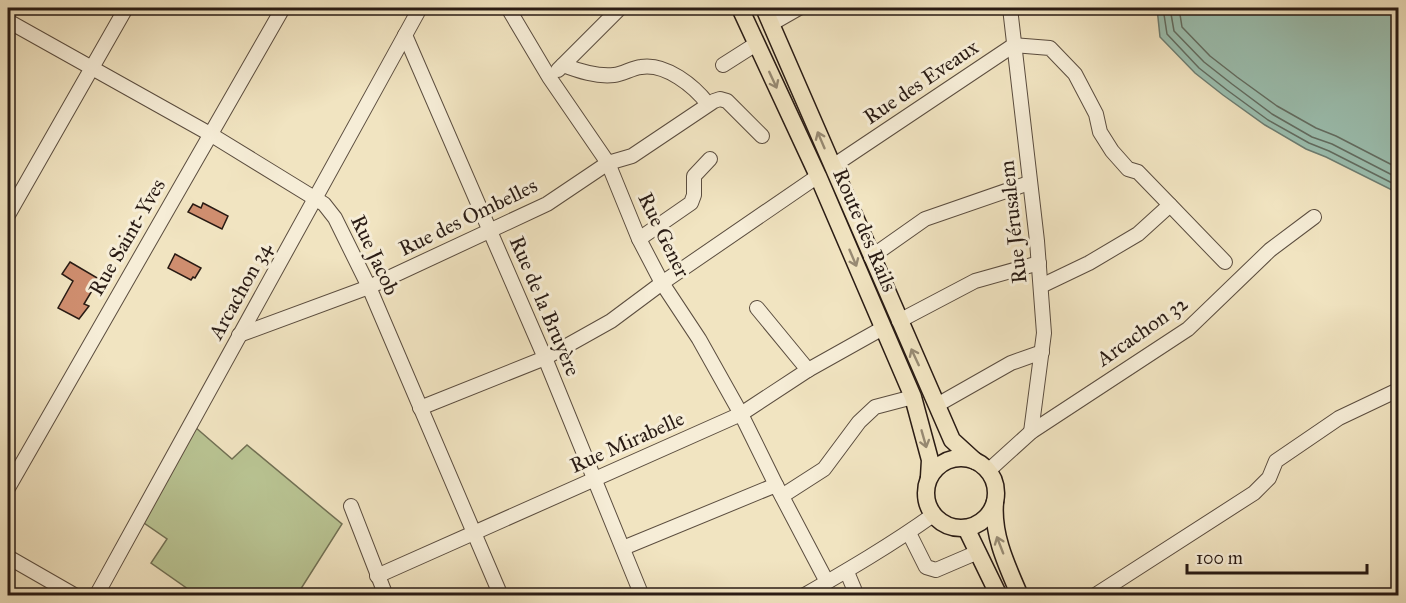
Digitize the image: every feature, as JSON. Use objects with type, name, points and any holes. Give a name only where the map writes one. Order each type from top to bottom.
[{"type":"main road","name":"Route des Rails","points":[[740,8],[818,176],[891,325],[937,405],[952,440],[981,466]]},
{"type":"main road","name":"Route des Rails","points":[[764,8],[871,257],[930,460],[929,477]]},
{"type":"main road","points":[[996,493],[990,512],[984,519],[966,528],[948,526],[933,515],[928,506],[926,486],[929,477],[944,462],[964,458],[981,466],[994,481],[996,493],[994,518],[997,536],[1020,596]]},
{"type":"main road","points":[[966,528],[999,596]]},
{"type":"street","points":[[8,215],[126,8]]},
{"type":"street","name":"Rue Saint-Yves","points":[[8,488],[283,8]]},
{"type":"street","name":"Arcachon 34","points":[[96,596],[420,8]]},
{"type":"street","name":"Rue Gener","points":[[508,8],[549,77],[608,163],[639,239],[662,283],[699,339],[741,414],[827,582]]},
{"type":"street","points":[[549,77],[564,65],[620,8]]},
{"type":"street","points":[[771,24],[799,8]]},
{"type":"street","name":"Rue Jérusalem","points":[[1010,8],[1039,263],[1044,333],[1031,432]]},
{"type":"street","name":"Rue Jacob","points":[[8,21],[210,134],[324,204],[335,218],[369,287],[501,596]]},
{"type":"street","name":"Rue de la Bruyère","points":[[405,35],[545,358],[642,596]]},
{"type":"street","points":[[723,65],[756,44]]},
{"type":"street","points":[[1014,45],[1050,48],[1075,74],[1112,151],[1128,169],[1138,172],[1225,262]]},
{"type":"street","name":"Rue des Eveaux","points":[[833,166],[1014,45]]},
{"type":"street","points":[[564,65],[577,70],[613,75],[640,67],[662,69],[692,86],[708,104],[720,99],[727,101],[762,136]]},
{"type":"street","name":"Rue des Ombelles","points":[[239,335],[369,287],[547,204],[608,163],[632,156],[708,104]]},
{"type":"street","points":[[639,239],[692,203],[694,176],[710,159]]},
{"type":"street","points":[[420,408],[545,358],[611,321],[662,283],[818,176]]},
{"type":"street","points":[[871,257],[926,219],[1029,183]]},
{"type":"street","points":[[1041,286],[1089,263],[1138,234],[1170,205]]},
{"type":"street","name":"Arcachon 32","points":[[981,466],[1188,329],[1270,250],[1314,217]]},
{"type":"street","name":"Rue Mirabelle","points":[[377,576],[741,414],[808,370],[975,281],[1039,263]]},
{"type":"street","points":[[758,308],[808,370]]},
{"type":"street","points":[[937,405],[1011,363],[1042,352]]},
{"type":"street","points":[[1094,596],[1254,493],[1269,478],[1276,461],[1339,418],[1398,390]]},
{"type":"street","points":[[623,548],[779,491],[824,469],[859,422],[875,407],[913,397]]},
{"type":"street","points":[[351,506],[386,596]]},
{"type":"street","points":[[803,596],[847,572],[933,515]]},
{"type":"street","points":[[909,533],[926,567],[931,570],[978,552]]},
{"type":"street","points":[[8,557],[76,596]]},
{"type":"street","points":[[847,572],[857,596]]},
{"type":"green space","points":[[195,427],[232,459],[247,445],[342,524],[297,595],[198,596],[151,563],[167,539],[144,523]]},
{"type":"water","points":[[1157,8],[1398,8],[1398,193],[1306,149],[1265,125],[1223,95],[1195,73],[1160,37]]},
{"type":"building","points":[[203,203],[228,216],[222,229],[188,212],[193,204],[201,208]]},
{"type":"building","points":[[175,254],[201,268],[195,278],[191,280],[168,268]]},
{"type":"building","points":[[70,262],[99,279],[84,304],[89,306],[79,319],[58,308],[73,281],[62,274]]}]
